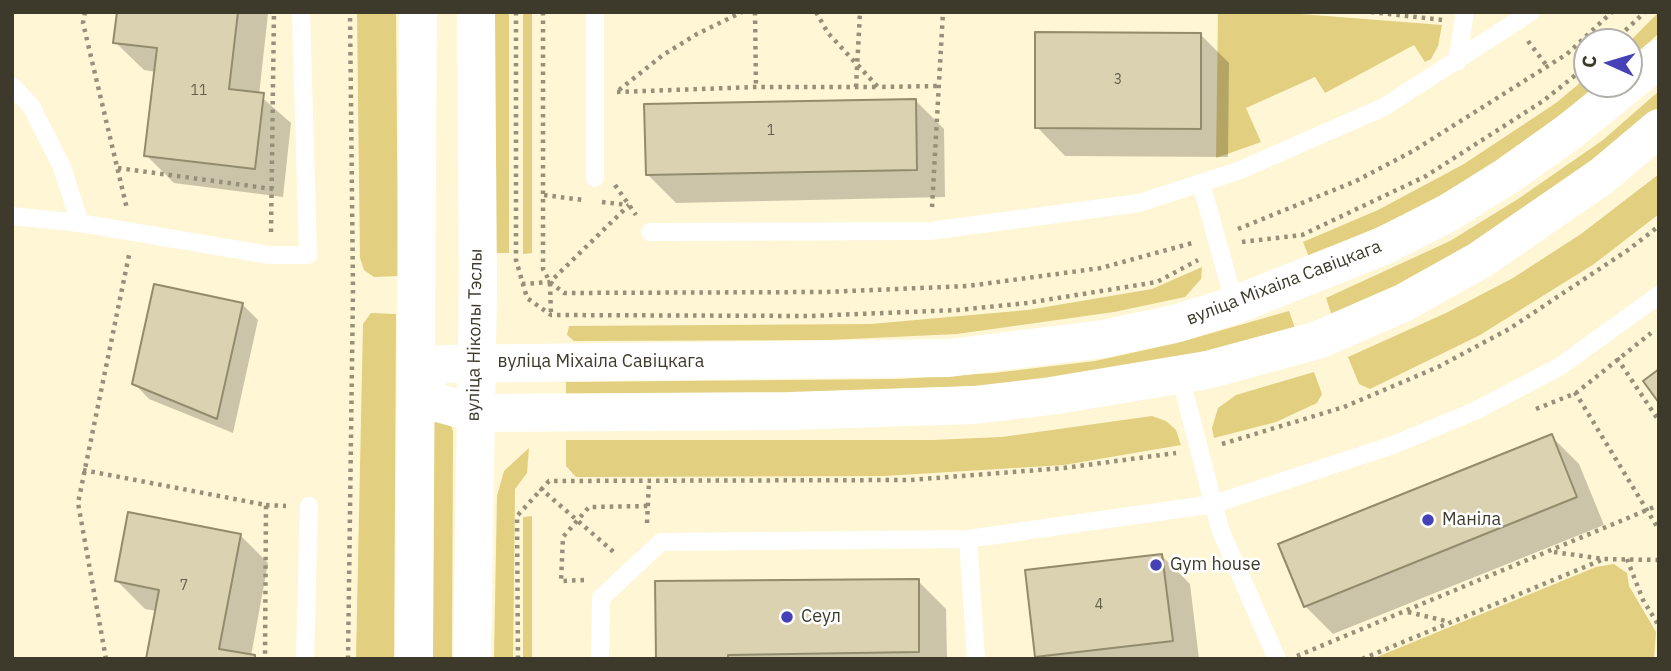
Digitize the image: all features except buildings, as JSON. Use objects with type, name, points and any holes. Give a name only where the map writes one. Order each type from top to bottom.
[{"type":"street","points":[[414,659],[418,387],[418,12]]},
{"type":"street","name":"вуліца Ніколы Тэслы","points":[[472,659],[478,286],[476,12]]},
{"type":"street","name":"вуліца Міхаіла Савіцкага","points":[[418,387],[431,370],[443,364],[949,358],[1103,339],[1178,323],[1236,305],[1383,246],[1448,213],[1507,177],[1569,132],[1659,59]]},
{"type":"street","points":[[418,387],[438,403],[474,414],[790,411],[974,405],[1180,376],[1318,340],[1403,303],[1480,260],[1602,176],[1659,128]]},
{"type":"lane","points":[[12,216],[80,223],[270,255],[308,255],[301,12]]},
{"type":"lane","points":[[595,12],[595,178]]},
{"type":"lane","points":[[1457,62],[1465,12]]},
{"type":"lane","points":[[650,232],[930,231],[1139,203],[1238,171],[1384,107],[1531,12]]},
{"type":"lane","points":[[12,86],[31,106],[56,155],[80,223]]},
{"type":"lane","points":[[1201,183],[1236,305]]},
{"type":"lane","points":[[600,659],[601,598],[634,570],[660,542],[968,539],[1214,504],[1393,445],[1475,411],[1559,367],[1659,295]]},
{"type":"lane","points":[[1180,376],[1220,529],[1277,659]]},
{"type":"lane","points":[[305,659],[309,506]]},
{"type":"lane","points":[[968,539],[976,659]]},
{"type":"path","points":[[85,12],[83,23],[134,234],[78,503],[106,659]]},
{"type":"path","points":[[270,255],[274,12]]},
{"type":"path","points":[[348,659],[353,289],[350,12]]},
{"type":"path","points":[[516,12],[516,260],[527,298],[551,314],[795,316],[958,310],[1027,303],[1157,282],[1232,243],[1302,235],[1367,207],[1485,141],[1573,77]]},
{"type":"path","points":[[543,12],[543,270],[550,282],[551,314]]},
{"type":"path","points":[[617,92],[663,55],[696,34],[742,12]]},
{"type":"path","points":[[755,12],[756,87]]},
{"type":"path","points":[[816,12],[828,33],[878,88]]},
{"type":"path","points":[[856,87],[860,12]]},
{"type":"path","points":[[930,231],[943,12]]},
{"type":"path","points":[[1371,12],[1444,20],[1445,12]]},
{"type":"path","points":[[1629,28],[1646,12]]},
{"type":"path","points":[[617,92],[756,87],[939,86]]},
{"type":"path","points":[[617,92],[617,105]]},
{"type":"path","points":[[117,168],[273,189]]},
{"type":"path","points":[[523,284],[550,282],[629,205],[615,185],[615,171]]},
{"type":"path","points":[[518,659],[517,516],[549,481],[910,480],[1052,470],[1199,450],[1331,411],[1438,367],[1509,329],[1628,250],[1659,226]]},
{"type":"path","points":[[1526,413],[1576,393],[1659,327]]},
{"type":"path","points":[[1601,338],[1659,421]]},
{"type":"path","points":[[1559,367],[1659,530]]},
{"type":"path","points":[[83,470],[266,505],[265,659]]},
{"type":"path","points":[[540,488],[634,570]]},
{"type":"path","points":[[1290,659],[1553,552],[1659,505]]},
{"type":"path","points":[[588,580],[561,581],[563,537],[589,507],[648,506]]},
{"type":"path","points":[[1553,552],[1604,559],[1659,560]]},
{"type":"path","points":[[1362,659],[1604,559]]},
{"type":"path","points":[[1627,559],[1643,600],[1659,626]]},
{"type":"path","points":[[1407,611],[1451,622]]},
{"type":"shaded area","points":[[357,12],[396,12],[398,276],[374,277],[364,270],[360,258]]},
{"type":"shaded area","points":[[489,12],[509,12],[509,253],[489,253]]},
{"type":"shaded area","points":[[523,12],[532,12],[532,253],[523,254]]},
{"type":"shaded area","points":[[1218,12],[1275,12],[1442,25],[1438,46],[1431,59],[1425,62],[1414,45],[1325,93],[1315,77],[1246,108],[1261,142],[1216,158]]},
{"type":"shaded area","points":[[1659,12],[1659,33],[1643,48],[1643,28]]},
{"type":"shaded area","points":[[1573,89],[1573,98],[1583,98],[1486,169],[1408,214],[1309,257],[1303,242],[1378,210],[1464,164]]},
{"type":"shaded area","points":[[1659,91],[1659,109],[1634,140],[1510,228],[1333,319],[1326,298],[1450,241],[1518,199],[1603,140]]},
{"type":"shaded area","points":[[1659,174],[1659,214],[1594,264],[1480,335],[1370,389],[1359,384],[1348,357],[1446,313],[1513,278],[1581,234]]},
{"type":"shaded area","points":[[1202,267],[1201,279],[1185,297],[1114,312],[957,334],[828,340],[574,341],[567,335],[569,326],[871,324],[1028,310],[1152,289]]},
{"type":"shaded area","points":[[1289,311],[1296,331],[1102,382],[566,400],[566,382],[898,379],[994,373],[1095,361],[1177,343]]},
{"type":"shaded area","points":[[371,313],[396,314],[394,659],[356,659],[363,324]]},
{"type":"shaded area","points":[[1314,372],[1322,394],[1317,403],[1276,422],[1214,438],[1212,428],[1218,408],[1236,395]]},
{"type":"shaded area","points":[[1152,416],[1166,421],[1176,430],[1181,445],[1064,465],[884,476],[576,477],[566,466],[566,440],[933,440],[1002,437]]},
{"type":"shaded area","points":[[436,421],[451,426],[453,431],[452,659],[430,659],[432,426]]},
{"type":"shaded area","points":[[529,448],[527,473],[515,489],[513,659],[494,659],[497,496],[504,471]]},
{"type":"shaded area","points":[[532,516],[532,659],[523,659],[523,517]]},
{"type":"shaded area","points":[[1614,564],[1627,573],[1629,586],[1656,632],[1654,659],[1372,659],[1596,567]]},
{"type":"place","name":"Маніла","points":[[1428,520]]},
{"type":"place","name":"Gym house","points":[[1156,565]]},
{"type":"place","name":"Сеул","points":[[787,617]]}]
